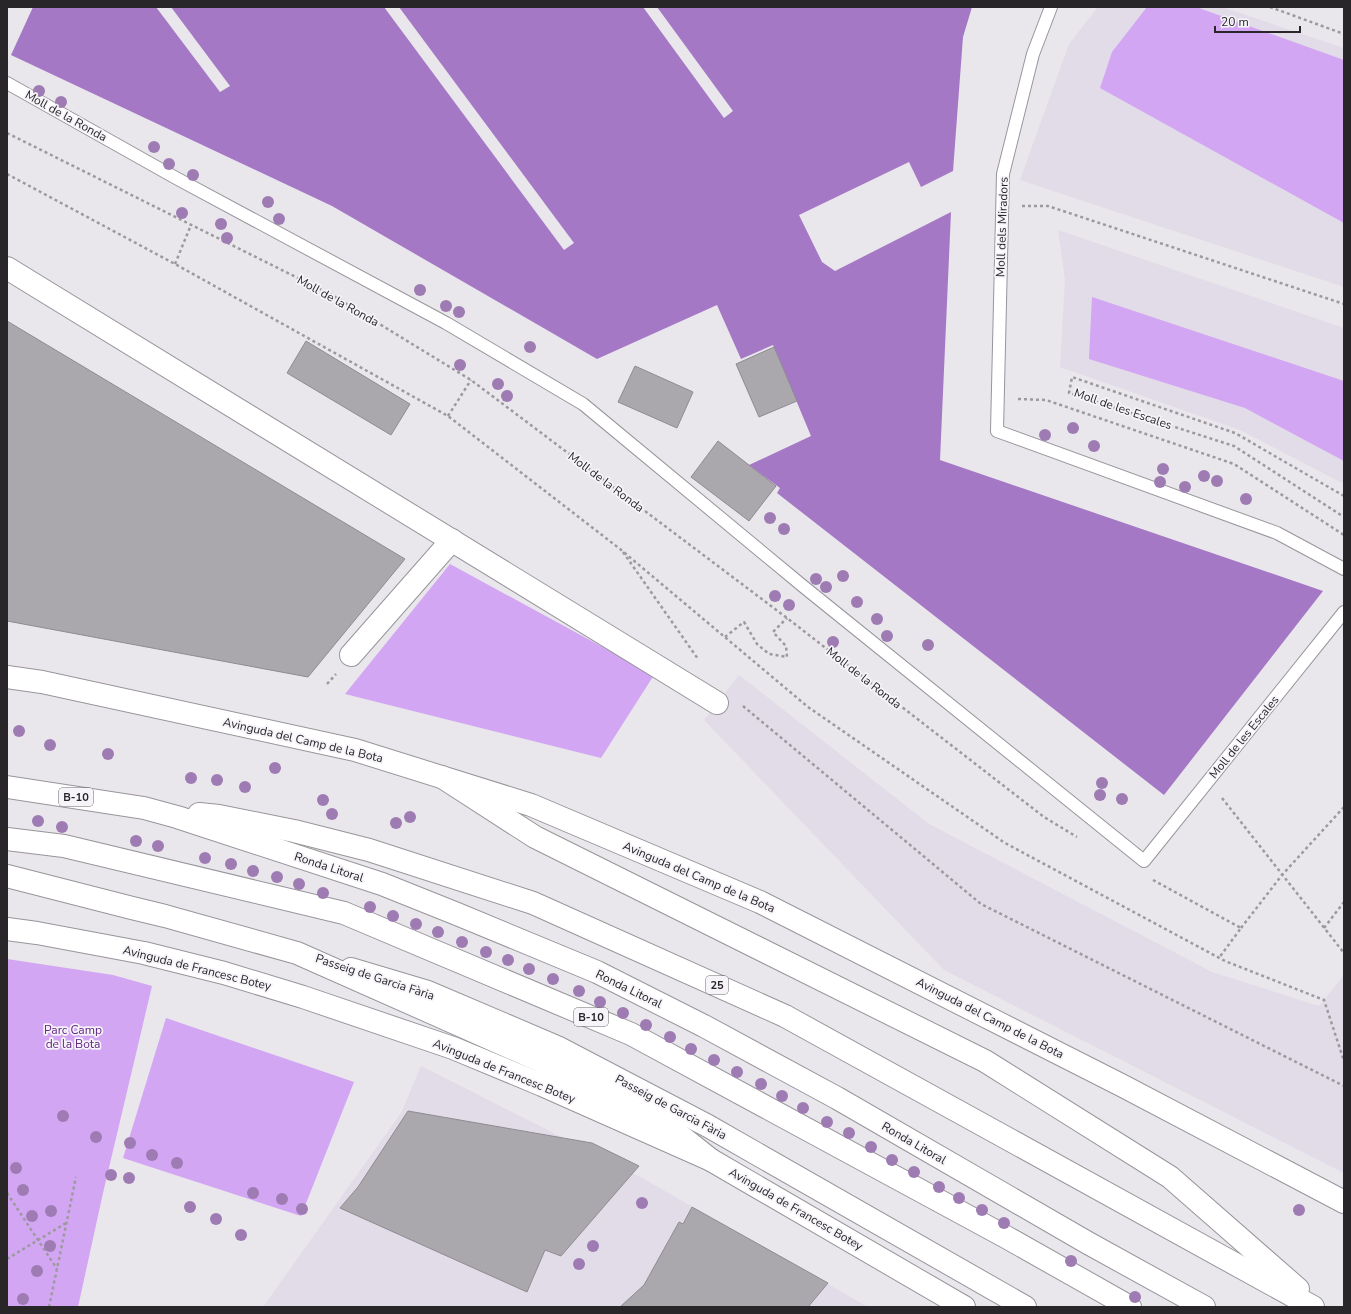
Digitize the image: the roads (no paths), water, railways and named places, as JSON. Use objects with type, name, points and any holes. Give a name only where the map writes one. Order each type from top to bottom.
[{"type":"main road","points":[[7,268],[716,702]]},
{"type":"main road","points":[[351,655],[452,540]]},
{"type":"main road","name":"Avinguda del Camp de la Bota","points":[[7,677],[50,683],[355,750],[531,805],[760,902],[1116,1082],[1344,1202]]},
{"type":"main road","points":[[442,778],[535,837],[985,1061],[1170,1177],[1319,1307]]},
{"type":"main road","name":"Ronda Litoral","points":[[7,787],[144,808],[177,816],[236,837],[382,884],[597,972],[704,1026],[830,1094],[1088,1243],[1204,1307]]},
{"type":"main road","name":"25","points":[[144,808],[218,816],[294,831],[369,850],[533,903],[785,1016],[1313,1307]]},
{"type":"main road","name":"B-10","points":[[7,839],[64,846],[344,913],[631,1034],[999,1233],[1130,1307]]},
{"type":"main road","points":[[7,876],[165,916],[297,952],[543,1062],[672,1129],[711,1160]]},
{"type":"main road","name":"Avinguda de Francesc Botey","points":[[7,929],[37,933],[144,953],[224,973],[303,997],[453,1048],[542,1085],[711,1160],[964,1307]]},
{"type":"main road","name":"Passeig de Garcia Fària","points":[[297,952],[428,992],[557,1047],[708,1126],[1025,1307]]},
{"type":"lane","name":"Moll dels Miradors","points":[[1051,7],[1033,54],[1003,174],[997,431],[1277,533],[1344,569]]},
{"type":"lane","name":"Moll de la Ronda","points":[[7,83],[176,178],[446,323],[583,404],[804,587],[1144,862]]},
{"type":"lane","name":"Moll de les Escales","points":[[1144,862],[1344,612]]},
{"type":"park label","name":"Parc Camp de la Bota","points":[[73,1037]]}]
